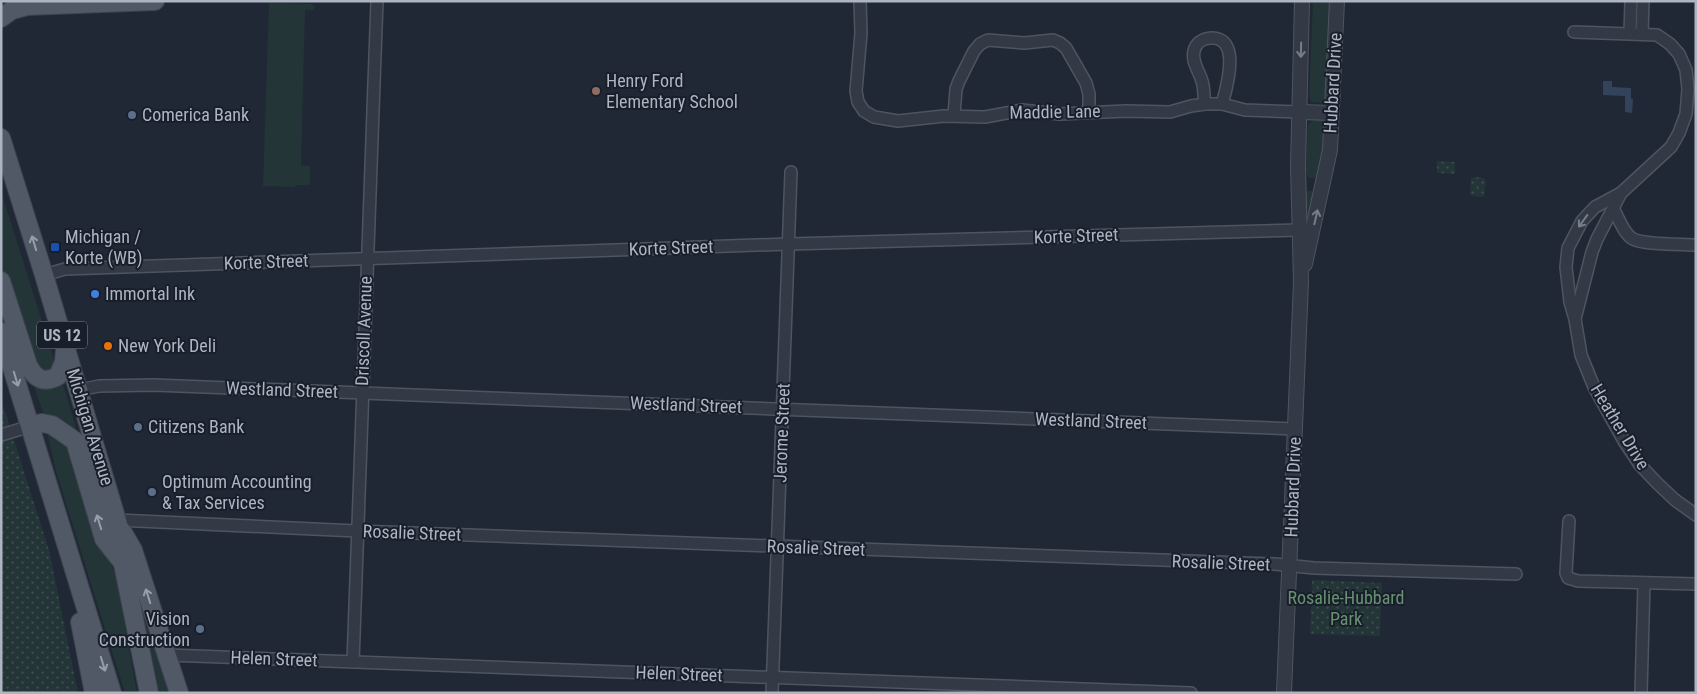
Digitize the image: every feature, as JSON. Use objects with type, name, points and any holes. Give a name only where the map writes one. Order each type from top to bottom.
[{"type":"main road","points":[[1,18],[12,10],[26,6],[155,1]]},
{"type":"main road","name":"Michigan Avenue","points":[[1,138],[118,522],[123,564],[149,693]]},
{"type":"main road","points":[[1,281],[28,365],[33,375],[46,381],[58,376],[64,362],[65,344]]},
{"type":"main road","points":[[1,332],[112,693]]},
{"type":"main road","points":[[31,426],[42,423],[52,425],[75,441],[104,539],[123,564]]},
{"type":"main road","points":[[118,522],[133,550],[179,693]]},
{"type":"main road","points":[[63,534],[94,693]]},
{"type":"street","name":"Driscoll Avenue","points":[[352,662],[378,1]]},
{"type":"street","name":"Maddie Lane","points":[[860,1],[861,32],[856,91],[858,102],[864,111],[874,117],[898,121],[954,115],[985,117],[1022,110],[1060,114],[1126,111],[1170,112],[1205,104],[1222,104],[1245,110],[1300,112]]},
{"type":"street","name":"Hubbard Drive","points":[[1284,693],[1301,282],[1298,179],[1302,1]]},
{"type":"street","name":"Hubbard Drive","points":[[1301,282],[1330,150],[1337,1]]},
{"type":"street","points":[[1630,33],[1631,1]]},
{"type":"street","points":[[1642,34],[1643,1]]},
{"type":"street","name":"Heather Drive","points":[[1574,32],[1630,33],[1657,36],[1670,44],[1679,54],[1684,65],[1687,79],[1686,114],[1671,147],[1621,193],[1595,206],[1582,221],[1568,248],[1566,284],[1581,355],[1594,387],[1624,441],[1640,465],[1657,483],[1696,516]]},
{"type":"street","points":[[1205,104],[1203,84],[1195,63],[1194,49],[1202,40],[1216,38],[1223,40],[1229,52],[1228,83],[1222,104]]},
{"type":"street","points":[[954,115],[956,89],[974,51],[980,44],[988,40],[1024,43],[1052,40],[1060,42],[1066,48],[1088,88],[1089,112]]},
{"type":"street","points":[[1300,112],[1332,113]]},
{"type":"street","name":"Jerome Street","points":[[772,693],[792,172]]},
{"type":"street","points":[[1298,179],[1312,186],[1324,182]]},
{"type":"street","name":"Heather Drive","points":[[1575,320],[1592,252],[1621,193]]},
{"type":"street","points":[[1614,210],[1625,231],[1632,238],[1642,242],[1696,245]]},
{"type":"street","name":"Korte Street","points":[[44,274],[65,268],[789,244],[1299,230]]},
{"type":"street","name":"Westland Street","points":[[79,390],[99,386],[154,386],[1294,429]]},
{"type":"street","points":[[1,435],[31,426]]},
{"type":"street","points":[[1569,521],[1566,573],[1568,578],[1578,581],[1696,584]]},
{"type":"street","name":"Rosalie Street","points":[[118,522],[1516,574]]},
{"type":"street","points":[[1641,693],[1644,583]]},
{"type":"street","name":"Helen Street","points":[[167,655],[1190,693]]},
{"type":"green space","points":[[1313,1],[1331,1],[1327,100],[1322,103],[1311,102],[1309,96]]},
{"type":"green space","points":[[269,3],[311,4],[314,6],[314,10],[305,10],[301,165],[310,166],[310,185],[295,185],[295,187],[263,186]]},
{"type":"green space","points":[[1313,120],[1322,120],[1324,122],[1323,173],[1318,179],[1308,177],[1306,171],[1308,125]]},
{"type":"green space","points":[[1437,161],[1455,162],[1455,174],[1437,173]]},
{"type":"green space","points":[[1471,178],[1483,178],[1486,181],[1483,197],[1470,194]]},
{"type":"green space","points":[[1,191],[55,363],[50,373],[34,367],[1,266]]},
{"type":"green space","points":[[1305,191],[1319,191],[1309,221],[1305,219]]},
{"type":"green space","points":[[62,385],[77,432],[44,415],[35,389],[36,387],[53,389]]},
{"type":"green space","points":[[1,399],[49,550],[78,693],[1,693]]},
{"type":"green space","points":[[47,432],[69,444],[116,575],[137,693],[125,693],[56,471]]},
{"type":"green space","name":"Rosalie-Hubbard Park","points":[[1312,580],[1382,583],[1380,636],[1310,634]]},
{"type":"green space","points":[[145,606],[172,693],[159,693],[142,608]]},
{"type":"water","points":[[1603,81],[1612,81],[1612,87],[1631,88],[1631,99],[1633,99],[1632,113],[1625,112],[1625,96],[1603,95]]},
{"type":"place","name":"Henry Ford Elementary School","points":[[596,91]]},
{"type":"place","name":"Comerica Bank","points":[[132,115]]},
{"type":"place","name":"Michigan / Korte (WB)","points":[[55,247]]},
{"type":"place","name":"Immortal Ink","points":[[95,294]]},
{"type":"place","name":"New York Deli","points":[[108,346]]},
{"type":"place","name":"Citizens Bank","points":[[138,427]]},
{"type":"place","name":"Optimum Accounting & Tax Services","points":[[152,492]]},
{"type":"place","name":"Vision Construction","points":[[200,629]]}]
